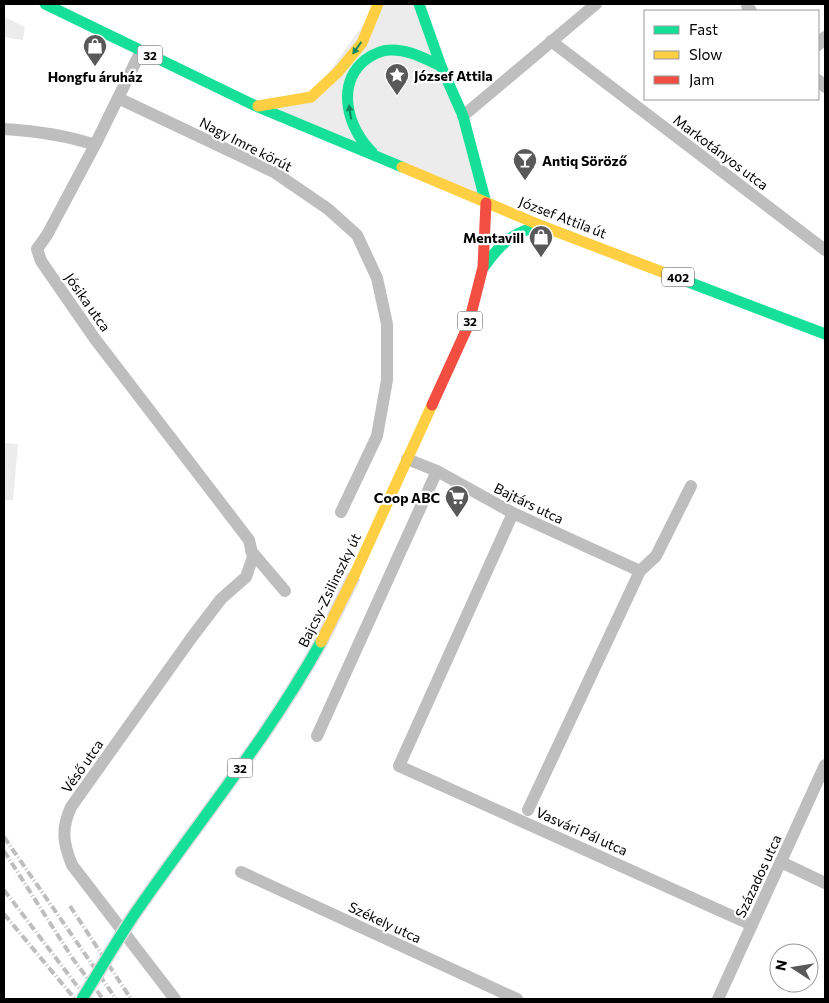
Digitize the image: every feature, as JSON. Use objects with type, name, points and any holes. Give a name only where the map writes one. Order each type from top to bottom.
[{"type":"main road","name":"32","points":[[46,4],[256,106],[486,203]]},
{"type":"main road","points":[[256,106],[311,97],[338,72],[362,42],[378,4]]},
{"type":"main road","points":[[418,4],[441,66],[463,116],[475,154],[486,203]]},
{"type":"main road","points":[[373,154],[356,133],[349,106],[348,86],[361,63],[377,52],[392,49],[409,51],[441,66]]},
{"type":"main road","name":"József Attila út","points":[[486,203],[825,334]]},
{"type":"main road","name":"Bajcsy-Zsilinszky út","points":[[82,999],[110,950],[261,739],[297,685],[354,576],[468,326],[484,267],[486,203]]},
{"type":"main road","points":[[484,267],[498,246],[512,235],[530,227],[542,226]]},
{"type":"street","points":[[463,116],[596,4]]},
{"type":"street","name":"Markotányos utca","points":[[551,41],[825,250]]},
{"type":"street","name":"Jósika utca","points":[[141,51],[120,99],[47,235],[37,250],[41,262],[95,339],[249,540],[252,554],[285,591]]},
{"type":"street","name":"Nagy Imre körút","points":[[120,99],[274,172],[328,208],[357,234],[377,278],[387,324],[387,380],[377,436],[341,512]]},
{"type":"street","points":[[4,129],[77,139],[95,146]]},
{"type":"street","name":"Bajtárs utca","points":[[407,458],[436,471],[513,514],[640,571]]},
{"type":"street","points":[[317,736],[436,471]]},
{"type":"street","points":[[528,810],[640,571],[656,556],[691,486]]},
{"type":"street","name":"Vasvári Pál utca","points":[[513,514],[399,766],[752,925]]},
{"type":"street","name":"Véső utca","points":[[175,999],[72,865],[63,842],[63,830],[71,807],[203,622],[221,599],[246,577],[252,554]]},
{"type":"street","name":"Százados utca","points":[[718,999],[825,765]]},
{"type":"street","points":[[780,862],[825,884]]},
{"type":"street","name":"Székely utca","points":[[241,872],[517,999]]},
{"type":"shaded area","points":[[378,4],[419,4],[486,203],[256,106],[311,97]]},
{"type":"shaded area","points":[[4,17],[25,27],[23,40],[4,37]]},
{"type":"shaded area","points":[[4,443],[18,444],[13,500],[4,500]]},
{"type":"railway","points":[[4,837],[116,999]]},
{"type":"railway","points":[[4,851],[73,959],[103,999]]},
{"type":"railway","points":[[4,890],[87,999]]},
{"type":"railway","points":[[70,906],[131,999]]},
{"type":"railway","points":[[4,914],[75,999]]},
{"type":"traffic: fast","points":[[45,4],[256,106],[402,167]]},
{"type":"traffic: fast","points":[[419,4],[441,66],[463,116],[486,203]]},
{"type":"traffic: fast","points":[[372,152],[357,131],[348,107],[350,82],[356,70],[371,56],[387,50],[410,53],[441,66]]},
{"type":"traffic: fast","points":[[484,267],[508,240],[524,231],[542,226]]},
{"type":"traffic: fast","points":[[670,275],[825,334]]},
{"type":"traffic: fast","points":[[82,999],[136,912],[256,746],[321,642]]},
{"type":"traffic: slow","points":[[258,106],[311,97],[338,72],[362,43],[378,4]]},
{"type":"traffic: slow","points":[[402,167],[542,226],[670,275]]},
{"type":"traffic: slow","points":[[354,576],[432,405]]},
{"type":"traffic: slow","points":[[321,642],[354,576]]},
{"type":"traffic: jam","points":[[432,405],[468,326],[483,267],[486,203]]},
{"type":"place","name":"Hongfu áruház","points":[[95,67]]},
{"type":"place","name":"József Attila","points":[[397,96]]},
{"type":"place","name":"Antiq Söröző","points":[[525,181]]},
{"type":"place","name":"Mentavill","points":[[541,258]]},
{"type":"place","name":"Coop ABC","points":[[457,518]]}]
